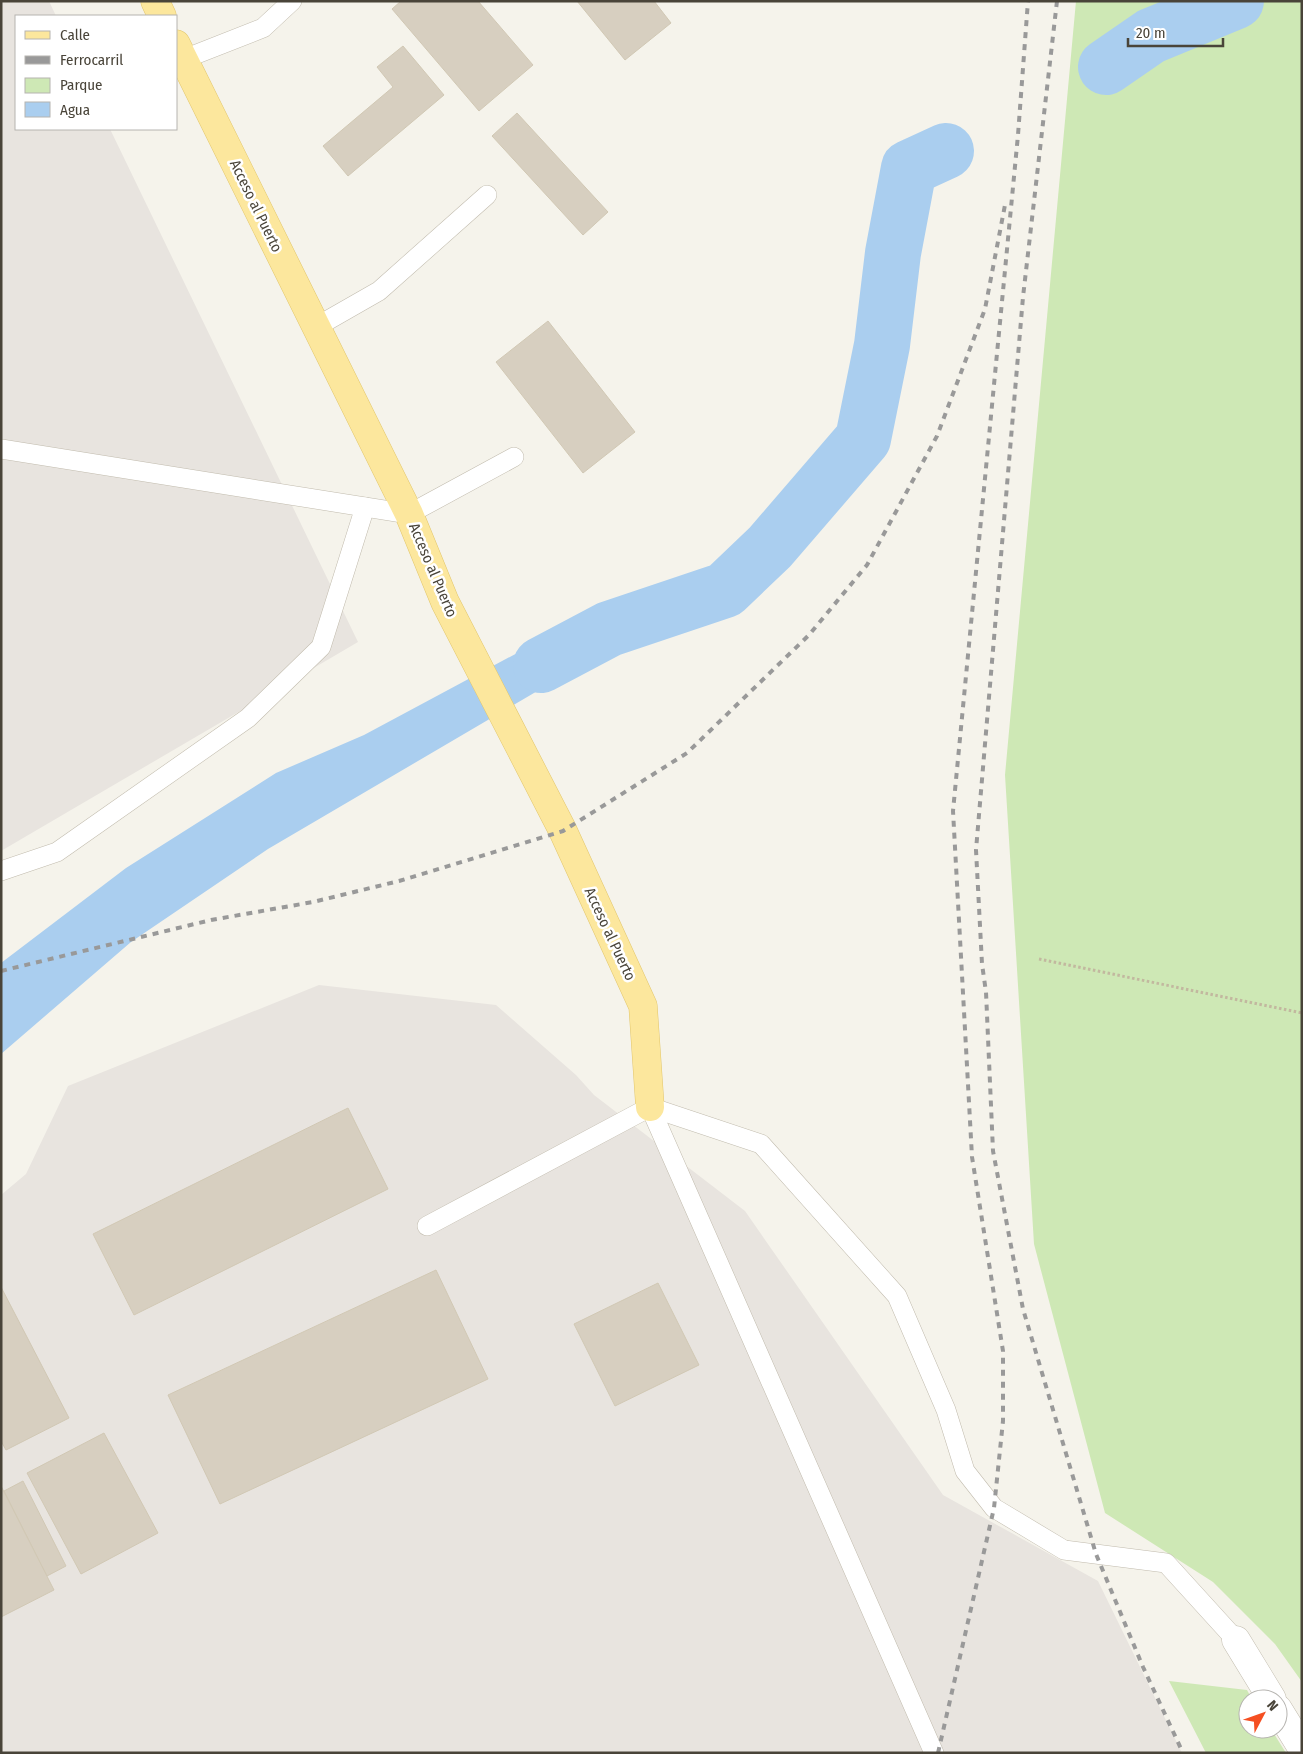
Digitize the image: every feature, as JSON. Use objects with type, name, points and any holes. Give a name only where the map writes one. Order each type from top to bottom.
[{"type":"main road","points":[[155,1],[162,15]]},
{"type":"main road","name":"Acceso al Puerto","points":[[180,52],[409,514],[445,602],[567,840],[643,1006],[650,1106]]},
{"type":"street","points":[[1236,1640],[1266,1689]]},
{"type":"street","points":[[1288,1725],[1302,1748]]},
{"type":"lane","points":[[180,52],[263,28],[292,1]]},
{"type":"lane","points":[[316,326],[379,291],[487,195]]},
{"type":"lane","points":[[1,449],[409,514],[514,457]]},
{"type":"lane","points":[[1,871],[57,852],[73,841],[248,718],[321,647],[365,507]]},
{"type":"lane","points":[[650,1106],[934,1753]]},
{"type":"lane","points":[[427,1226],[650,1106],[761,1144],[897,1296],[946,1410],[965,1471],[994,1508],[1064,1550],[1166,1563],[1236,1640]]},
{"type":"path","points":[[1040,959],[1302,1013]]},
{"type":"shaded area","points":[[1,1],[49,1],[56,15],[15,15],[15,130],[110,130],[358,642],[1,851]]},
{"type":"shaded area","points":[[319,985],[496,1005],[576,1075],[594,1095],[745,1211],[943,1495],[1098,1581],[1182,1753],[1,1753],[1,1195],[26,1174],[68,1086]]},
{"type":"green space","points":[[1076,1],[1302,1],[1302,1682],[1275,1644],[1213,1582],[1105,1513],[1034,1244],[1005,775]]},
{"type":"green space","points":[[1169,1681],[1238,1689],[1238,1739],[1277,1739],[1286,1753],[1206,1753]]},
{"type":"water","points":[[609,629],[568,673],[268,849],[131,942],[1,1054],[1,963],[126,868],[276,773],[364,735],[547,637]]},
{"type":"building","points":[[401,1],[478,1],[533,65],[479,111],[392,9]]},
{"type":"building","points":[[577,1],[654,1],[671,23],[625,60]]},
{"type":"building","points":[[403,46],[444,95],[348,176],[323,146],[393,87],[377,67]]},
{"type":"building","points":[[517,113],[608,212],[583,235],[492,136]]},
{"type":"building","points":[[548,321],[635,432],[583,473],[496,362]]},
{"type":"building","points":[[348,1108],[388,1189],[134,1315],[93,1234]]},
{"type":"building","points":[[436,1270],[488,1379],[220,1504],[168,1395]]},
{"type":"building","points":[[658,1283],[699,1365],[615,1406],[574,1324]]},
{"type":"building","points":[[1,1287],[69,1418],[6,1450],[1,1441]]},
{"type":"building","points":[[104,1433],[158,1533],[81,1574],[27,1473]]},
{"type":"building","points":[[23,1481],[66,1566],[47,1576],[4,1491]]},
{"type":"building","points":[[1,1486],[54,1590],[1,1617]]},
{"type":"waterway","points":[[1106,67],[1151,36],[1236,1]]},
{"type":"waterway","points":[[541,665],[609,629],[725,590],[770,547],[863,439],[882,345],[893,253],[909,168],[946,151]]},
{"type":"railway","points":[[938,1753],[994,1508],[1003,1421],[1003,1351],[972,1157],[953,811],[1018,135],[1028,1]]},
{"type":"railway","points":[[1057,1],[1023,297],[976,850],[982,964],[986,992],[993,1151],[1023,1309],[1096,1554],[1143,1667],[1183,1753]]},
{"type":"railway","points":[[1,971],[211,920],[313,902],[399,881],[563,831],[687,753],[809,635],[867,565],[937,436],[985,309],[1005,205]]}]
